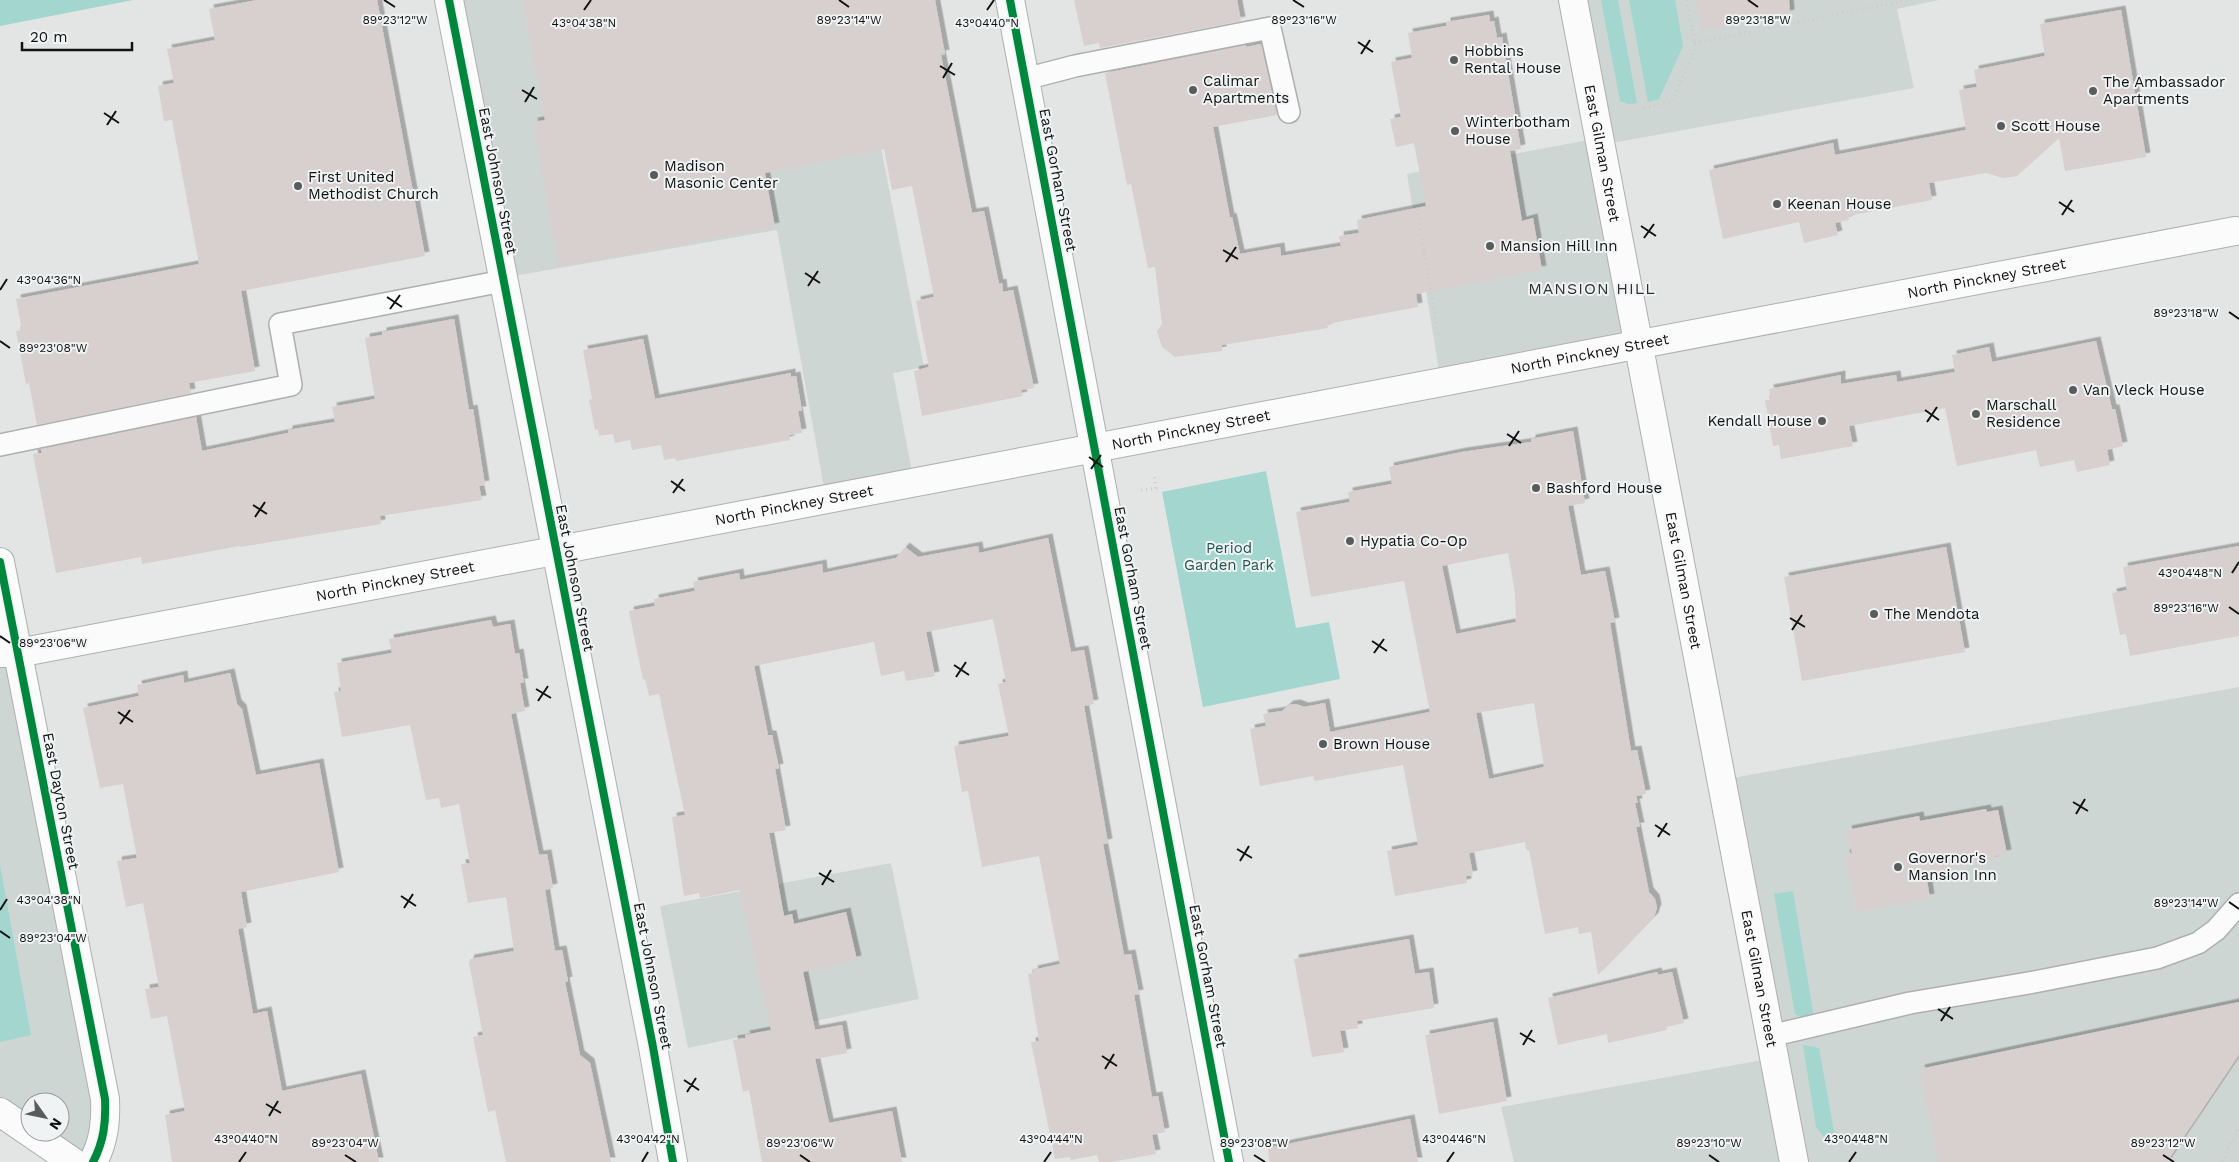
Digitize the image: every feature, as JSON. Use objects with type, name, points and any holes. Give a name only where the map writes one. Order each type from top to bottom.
[{"type":"street","name":"East Johnson Street","points":[[449,0],[673,1162]]},
{"type":"street","name":"East Gorham Street","points":[[1010,0],[1229,1162]]},
{"type":"street","name":"East Gilman Street","points":[[1573,0],[1794,1162]]},
{"type":"street","name":"North Pinckney Street","points":[[9,653],[2237,231]]},
{"type":"street","name":"East Dayton Street","points":[[0,562],[9,653],[105,1099],[106,1123],[101,1146],[92,1162]]},
{"type":"street","points":[[0,1112],[73,1162]]},
{"type":"lane","points":[[1025,79],[1075,66],[1270,28],[1289,112]]},
{"type":"lane","points":[[0,445],[291,385],[280,324],[503,281]]},
{"type":"lane","points":[[1770,1036],[1910,1003],[2034,982],[2157,958],[2198,943],[2216,930],[2239,904]]},
{"type":"path","points":[[1644,108],[1671,102],[1696,49],[1686,0]]},
{"type":"path","points":[[1695,43],[1908,0]]},
{"type":"path","points":[[1417,209],[1438,334]]},
{"type":"path","points":[[1141,490],[1156,488],[1154,475]]},
{"type":"path","points":[[2222,1162],[2239,1126]]},
{"type":"shaded area","points":[[449,0],[852,0],[924,367],[893,373],[914,482],[826,498],[777,230],[503,278]]},
{"type":"shaded area","points":[[1573,0],[1939,0],[1897,9],[1914,88],[1601,145],[1638,343],[1441,383],[1407,174],[1599,138]]},
{"type":"shaded area","points":[[0,562],[105,1099],[106,1123],[101,1146],[93,1162],[73,1162],[44,1142],[70,1142],[70,1092],[20,1092],[20,1126],[0,1112]]},
{"type":"shaded area","points":[[2239,687],[2239,1162],[1514,1162],[1501,1107],[1774,1058],[1721,780]]},
{"type":"shaded area","points":[[891,863],[919,999],[688,1048],[660,906]]},
{"type":"green space","points":[[0,0],[133,0],[0,26]]},
{"type":"green space","points":[[1601,0],[1618,0],[1637,103],[1629,104],[1620,101]]},
{"type":"green space","points":[[1629,0],[1675,0],[1683,46],[1659,99],[1648,102]]},
{"type":"green space","name":"Period Garden Park","points":[[1266,471],[1296,628],[1329,622],[1340,679],[1203,707],[1162,492]]},
{"type":"green space","points":[[0,865],[31,1035],[0,1042]]},
{"type":"green space","points":[[1793,891],[1814,1018],[1801,1017],[1795,1014],[1774,894]]},
{"type":"green space","points":[[1803,1045],[1819,1048],[1835,1137],[1824,1137],[1816,1127]]},
{"type":"building","name":"First United Methodist Church","points":[[258,0],[377,0],[425,256],[241,291],[255,371],[189,383],[191,393],[37,425],[29,383],[26,384],[16,331],[22,330],[16,299],[199,264],[172,120],[164,121],[158,86],[174,83],[167,49],[215,40],[209,9]]},
{"type":"building","points":[[523,0],[935,0],[945,54],[941,55],[972,213],[984,211],[999,284],[1002,283],[1003,292],[1013,290],[1034,388],[1021,390],[1023,396],[922,416],[914,371],[929,367],[916,301],[934,297],[912,186],[892,190],[884,149],[765,173],[775,227],[559,267],[533,122],[545,120]]},
{"type":"building","points":[[1074,0],[1237,0],[1241,21],[1100,48],[1099,43],[1084,46]]},
{"type":"building","points":[[1696,0],[1789,0],[1790,14],[1702,31]]},
{"type":"building","points":[[2121,10],[2146,157],[2065,171],[2059,138],[2017,176],[2003,178],[1986,173],[1929,183],[1932,200],[1848,216],[1849,220],[1835,223],[1838,235],[1804,243],[1799,222],[1723,239],[1709,170],[1833,143],[1835,155],[1966,130],[1959,90],[1977,87],[1974,70],[2045,56],[2040,24]]},
{"type":"building","points":[[1489,15],[1490,22],[1494,21],[1497,38],[1502,37],[1521,149],[1510,151],[1522,221],[1533,218],[1542,270],[1416,294],[1418,307],[1327,324],[1328,328],[1222,345],[1222,351],[1175,357],[1162,347],[1157,331],[1162,324],[1155,267],[1148,268],[1131,184],[1127,185],[1105,73],[1246,45],[1246,47],[1261,44],[1277,115],[1213,127],[1230,218],[1232,217],[1240,254],[1280,247],[1281,256],[1341,246],[1339,236],[1359,233],[1357,220],[1426,206],[1414,143],[1396,147],[1390,119],[1401,117],[1391,62],[1412,58],[1408,33],[1446,26],[1446,22]]},
{"type":"building","points":[[454,319],[469,410],[473,409],[485,485],[479,486],[482,500],[380,516],[381,524],[240,546],[142,564],[141,557],[56,573],[33,454],[42,453],[41,449],[196,417],[202,451],[288,433],[288,430],[335,422],[332,407],[375,399],[365,338],[382,335],[382,332]]},
{"type":"building","points":[[643,339],[655,399],[791,373],[791,377],[796,376],[802,411],[798,411],[802,433],[789,435],[790,440],[676,461],[675,458],[664,460],[661,445],[632,450],[630,440],[615,443],[613,434],[599,436],[598,429],[595,430],[589,400],[592,399],[583,350]]},
{"type":"building","points":[[2096,341],[2123,446],[2107,450],[2110,465],[2077,472],[2074,460],[2040,467],[2036,450],[1957,466],[1945,408],[1849,426],[1853,446],[1781,459],[1779,445],[1773,446],[1765,400],[1771,400],[1769,389],[1841,375],[1841,384],[1896,375],[1897,382],[1955,372],[1952,355],[1989,347],[1992,362]]},
{"type":"building","points":[[1573,431],[1585,503],[1568,506],[1581,575],[1605,571],[1615,622],[1610,623],[1631,751],[1637,750],[1646,794],[1636,796],[1638,803],[1635,803],[1640,827],[1636,827],[1649,892],[1655,899],[1657,908],[1654,917],[1598,975],[1591,932],[1579,934],[1578,927],[1545,934],[1529,850],[1526,850],[1525,842],[1469,853],[1473,875],[1466,876],[1467,883],[1395,896],[1387,851],[1418,845],[1403,765],[1315,781],[1313,776],[1260,786],[1250,729],[1266,726],[1263,714],[1282,711],[1289,705],[1296,704],[1304,707],[1325,703],[1330,732],[1430,712],[1404,581],[1311,597],[1296,512],[1350,502],[1348,492],[1392,484],[1389,467],[1462,452],[1531,442],[1531,439]],"holes":[[[1508,553],[1515,593],[1516,622],[1456,634],[1442,566]],[[1534,703],[1544,767],[1489,779],[1476,713]]]},
{"type":"building","points":[[1048,538],[1071,652],[1084,650],[1094,704],[1084,706],[1108,843],[1103,844],[1124,955],[1131,954],[1139,994],[1134,995],[1152,1097],[1158,1096],[1165,1132],[1152,1135],[1156,1154],[1111,1162],[1099,1162],[1097,1155],[1071,1160],[1070,1157],[1055,1159],[1031,1042],[1039,1041],[1028,974],[1034,973],[1033,970],[1060,964],[1039,856],[982,867],[968,791],[962,792],[954,746],[1009,736],[998,684],[1006,682],[993,619],[926,632],[935,676],[906,681],[904,671],[881,676],[874,642],[754,666],[768,735],[772,735],[779,768],[775,769],[786,830],[769,833],[784,916],[792,914],[794,924],[846,912],[857,960],[803,972],[815,1030],[842,1025],[847,1053],[815,1059],[829,1123],[892,1111],[902,1162],[762,1162],[749,1090],[743,1092],[733,1040],[746,1038],[745,1035],[771,1030],[740,890],[700,898],[699,893],[684,896],[672,817],[685,815],[659,694],[649,696],[645,679],[643,680],[629,611],[655,606],[654,599],[695,591],[693,582],[739,573],[740,580],[822,564],[823,573],[896,558],[905,547],[918,557],[978,546],[979,553]]},
{"type":"building","points":[[2239,546],[2239,636],[2130,656],[2126,634],[2120,635],[2112,593],[2127,590],[2123,567]]},
{"type":"building","name":"The Mendota","points":[[1946,547],[1965,652],[1802,681],[1784,577]]},
{"type":"building","points":[[491,620],[493,627],[510,624],[515,654],[519,653],[524,683],[520,683],[525,711],[511,714],[539,855],[547,854],[553,888],[545,890],[555,951],[562,950],[568,981],[565,982],[580,1055],[590,1063],[611,1162],[506,1162],[495,1110],[488,1112],[473,1037],[483,1035],[469,963],[470,959],[514,951],[506,897],[468,903],[461,864],[470,863],[459,804],[441,808],[439,798],[426,800],[410,725],[342,737],[334,692],[341,691],[337,663],[392,653],[389,639]]},
{"type":"building","points":[[230,673],[237,704],[242,709],[256,775],[319,763],[339,872],[241,892],[247,927],[238,929],[253,1014],[267,1011],[282,1091],[361,1074],[379,1162],[172,1162],[165,1115],[185,1111],[167,1016],[151,1019],[145,989],[159,987],[143,903],[126,907],[117,861],[137,858],[123,784],[100,788],[83,708],[139,696],[137,685],[183,675],[184,683]]},
{"type":"building","name":"Governor's Mansion Inn","points":[[1986,809],[1987,812],[1998,810],[2007,854],[1995,856],[1995,860],[1926,874],[1930,898],[1857,912],[1845,854],[1852,853],[1847,830],[1919,816],[1920,821]]},
{"type":"building","points":[[1409,939],[1415,974],[1429,972],[1434,1008],[1357,1021],[1358,1028],[1340,1031],[1344,1052],[1312,1057],[1294,959]]},
{"type":"building","points":[[1657,972],[1658,975],[1672,972],[1684,1023],[1666,1027],[1667,1030],[1608,1043],[1607,1034],[1558,1045],[1548,998]]},
{"type":"building","points":[[2239,1002],[2239,1055],[2167,1162],[1939,1162],[1920,1069]]},
{"type":"building","points":[[1493,1022],[1507,1101],[1439,1114],[1425,1035]]},
{"type":"building","points":[[1410,1119],[1418,1162],[1269,1162],[1268,1148]]},
{"type":"cycle path","points":[[449,0],[653,1047],[673,1162]]},
{"type":"cycle path","points":[[1010,0],[1229,1162]]},
{"type":"cycle path","points":[[0,562],[105,1099],[104,1131],[100,1147],[93,1162]]},
{"type":"place","name":"Hobbins Rental House","points":[[1454,60]]},
{"type":"place","name":"Calimar Apartments","points":[[1193,90]]},
{"type":"place","name":"The Ambassador Apartments","points":[[2093,91]]},
{"type":"place","name":"Scott House","points":[[2001,126]]},
{"type":"place","name":"Winterbotham House","points":[[1455,131]]},
{"type":"place","name":"Madison Masonic Center","points":[[654,175]]},
{"type":"place","name":"First United Methodist Church","points":[[298,186]]},
{"type":"place","name":"Keenan House","points":[[1777,204]]},
{"type":"place","name":"Mansion Hill Inn","points":[[1490,246]]},
{"type":"place","name":"Van Vleck House","points":[[2073,390]]},
{"type":"place","name":"Marschall Residence","points":[[1976,414]]},
{"type":"place","name":"Kendall House","points":[[1822,421]]},
{"type":"place","name":"Bashford House","points":[[1536,488]]},
{"type":"place","name":"Hypatia Co-Op","points":[[1350,541]]},
{"type":"place","name":"The Mendota","points":[[1874,614]]},
{"type":"place","name":"Brown House","points":[[1323,744]]},
{"type":"place","name":"Governor's Mansion Inn","points":[[1898,867]]},
{"type":"district","name":"MANSION HILL","points":[[1592,288]]}]
